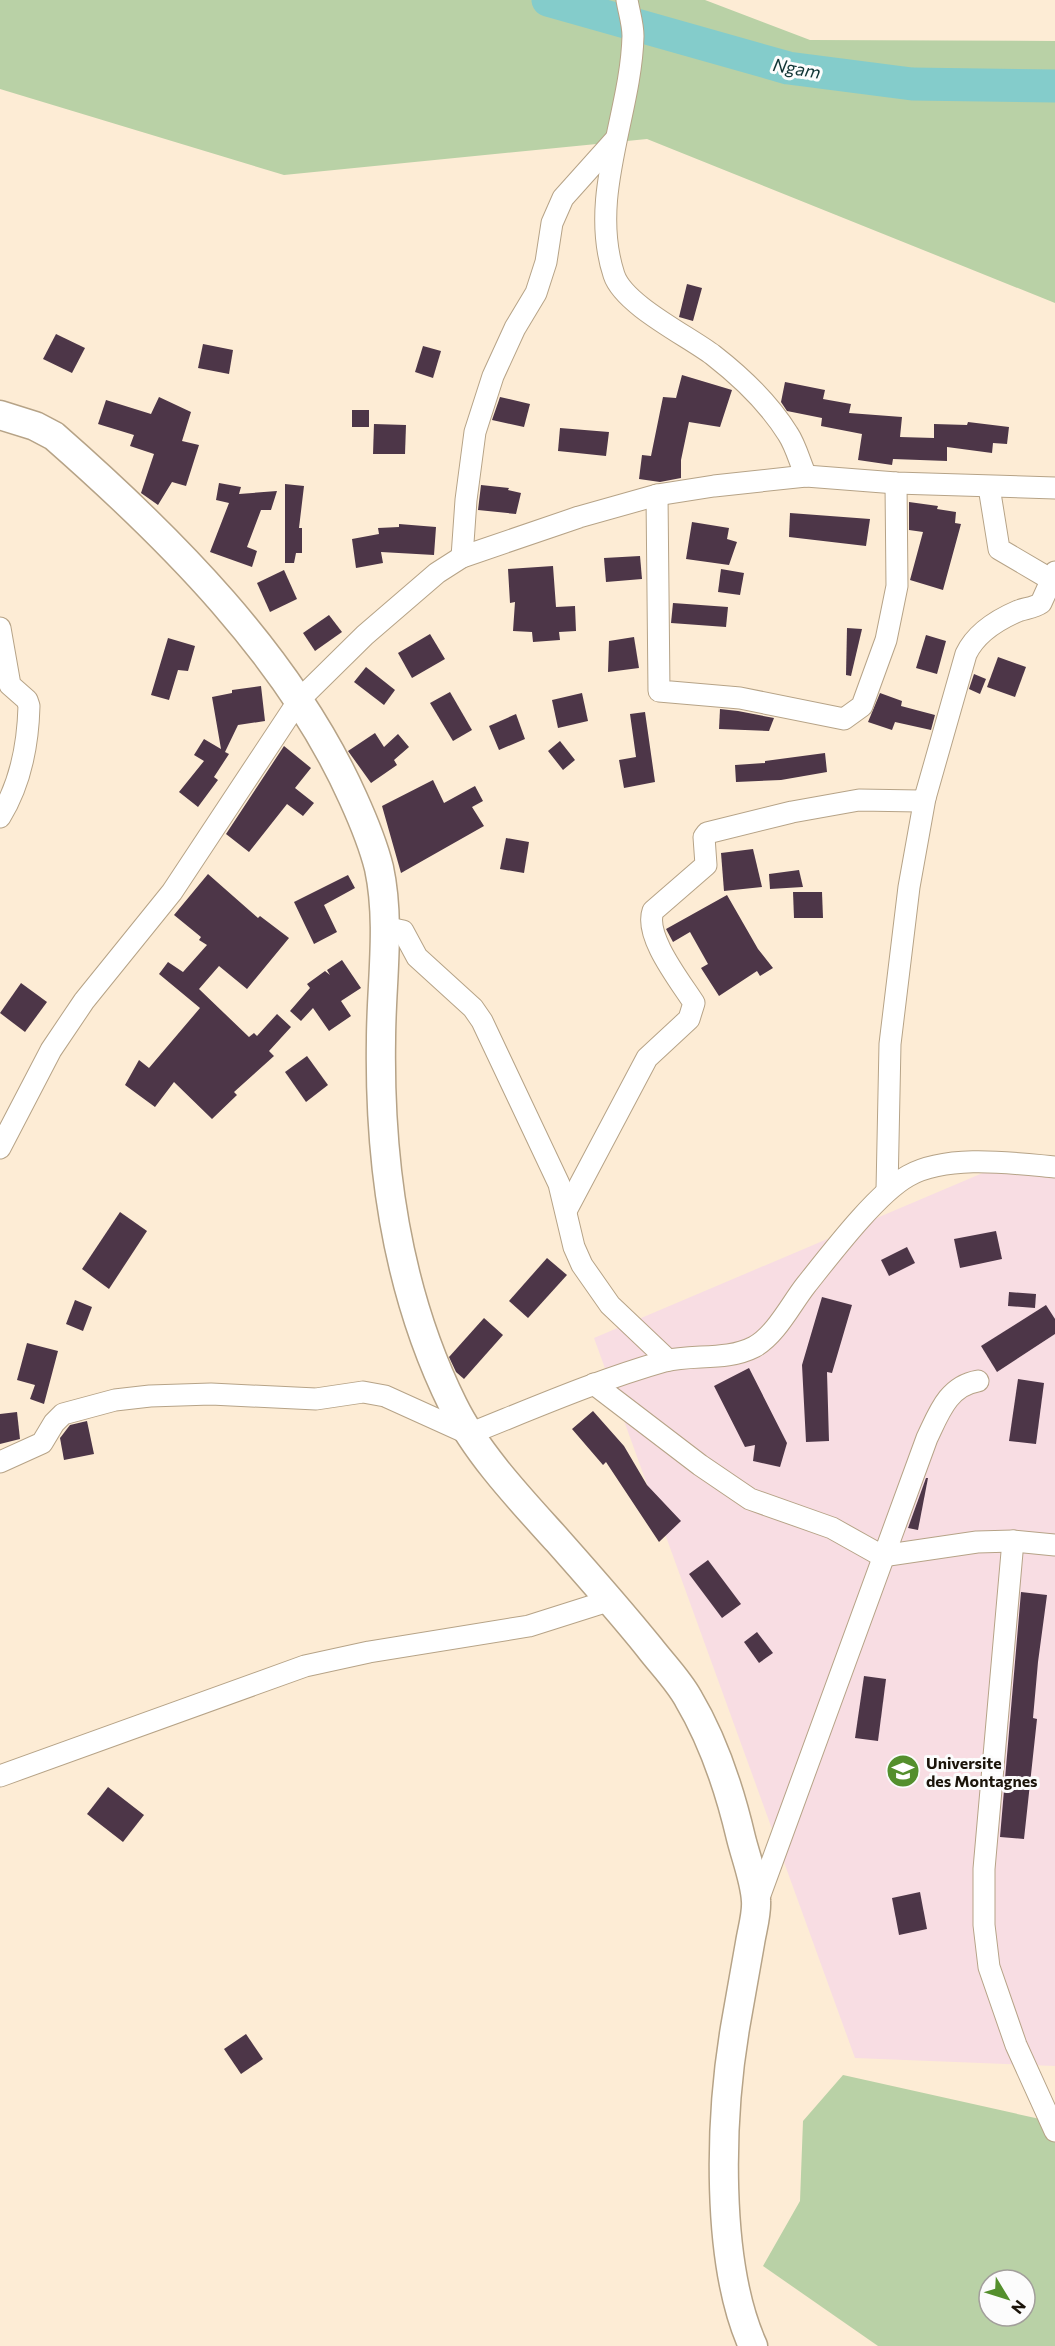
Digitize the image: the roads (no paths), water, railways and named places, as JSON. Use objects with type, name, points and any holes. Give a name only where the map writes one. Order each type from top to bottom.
[{"type":"street","points":[[627,0],[633,34],[623,114],[615,140],[609,179],[607,217],[608,250],[615,278],[639,305],[713,355],[755,393],[789,434],[806,476]]},
{"type":"street","points":[[462,557],[466,500],[476,432],[493,376],[515,328],[536,293],[546,262],[552,223],[563,198],[615,140]]},
{"type":"street","points":[[0,415],[35,426],[54,436],[177,550],[211,587],[299,700],[338,765],[363,820],[379,870],[384,927],[381,1044],[384,1151],[394,1228],[417,1314],[453,1405],[469,1434],[524,1502],[611,1600],[687,1695],[707,1736],[736,1816],[757,1903]]},
{"type":"street","points":[[0,1148],[51,1050],[84,1001],[172,892],[299,700],[365,635],[437,573],[462,557],[579,517],[657,495],[714,486],[806,476],[896,483],[1055,488]]},
{"type":"street","points":[[657,495],[659,691],[740,698],[844,719],[862,706],[886,640],[897,586],[896,483]]},
{"type":"street","points":[[887,1190],[890,1044],[909,887],[926,798],[966,654],[973,641],[981,633],[1018,611],[1041,603],[1052,576],[999,549],[989,487]]},
{"type":"street","points":[[0,628],[10,685],[27,699],[29,706],[22,768],[10,801],[0,817]]},
{"type":"street","points":[[567,1209],[647,1058],[689,1019],[694,1010],[694,1003],[652,934],[650,918],[653,911],[704,869],[706,865],[704,837],[707,833],[781,814],[859,800],[919,801],[926,798]]},
{"type":"street","points":[[384,927],[403,931],[417,957],[473,1008],[482,1021],[559,1184],[567,1209],[574,1247],[582,1265],[610,1305],[668,1360]]},
{"type":"street","points":[[0,1462],[42,1443],[54,1423],[63,1414],[115,1400],[150,1396],[211,1394],[316,1399],[363,1392],[385,1396],[424,1416],[469,1434],[594,1384],[668,1360],[741,1352],[756,1346],[771,1332],[806,1285],[887,1190],[909,1175],[944,1165],[999,1161],[1055,1167]]},
{"type":"street","points":[[753,2346],[745,2328],[727,2256],[725,2128],[732,2049],[757,1903],[927,1437],[954,1391],[966,1383],[978,1381]]},
{"type":"street","points":[[594,1384],[700,1465],[750,1498],[832,1528],[882,1556],[977,1542],[1013,1540],[1055,1545]]},
{"type":"street","points":[[1013,1540],[984,1869],[984,1925],[989,1967],[1016,2045],[1055,2131]]},
{"type":"street","points":[[0,1776],[305,1666],[369,1652],[530,1626],[611,1600]]},
{"type":"waterway","name":"Ngam","points":[[548,0],[788,68],[912,84],[1055,86]]},
{"type":"place","name":"Universite des Montagnes","points":[[903,1771]]}]
